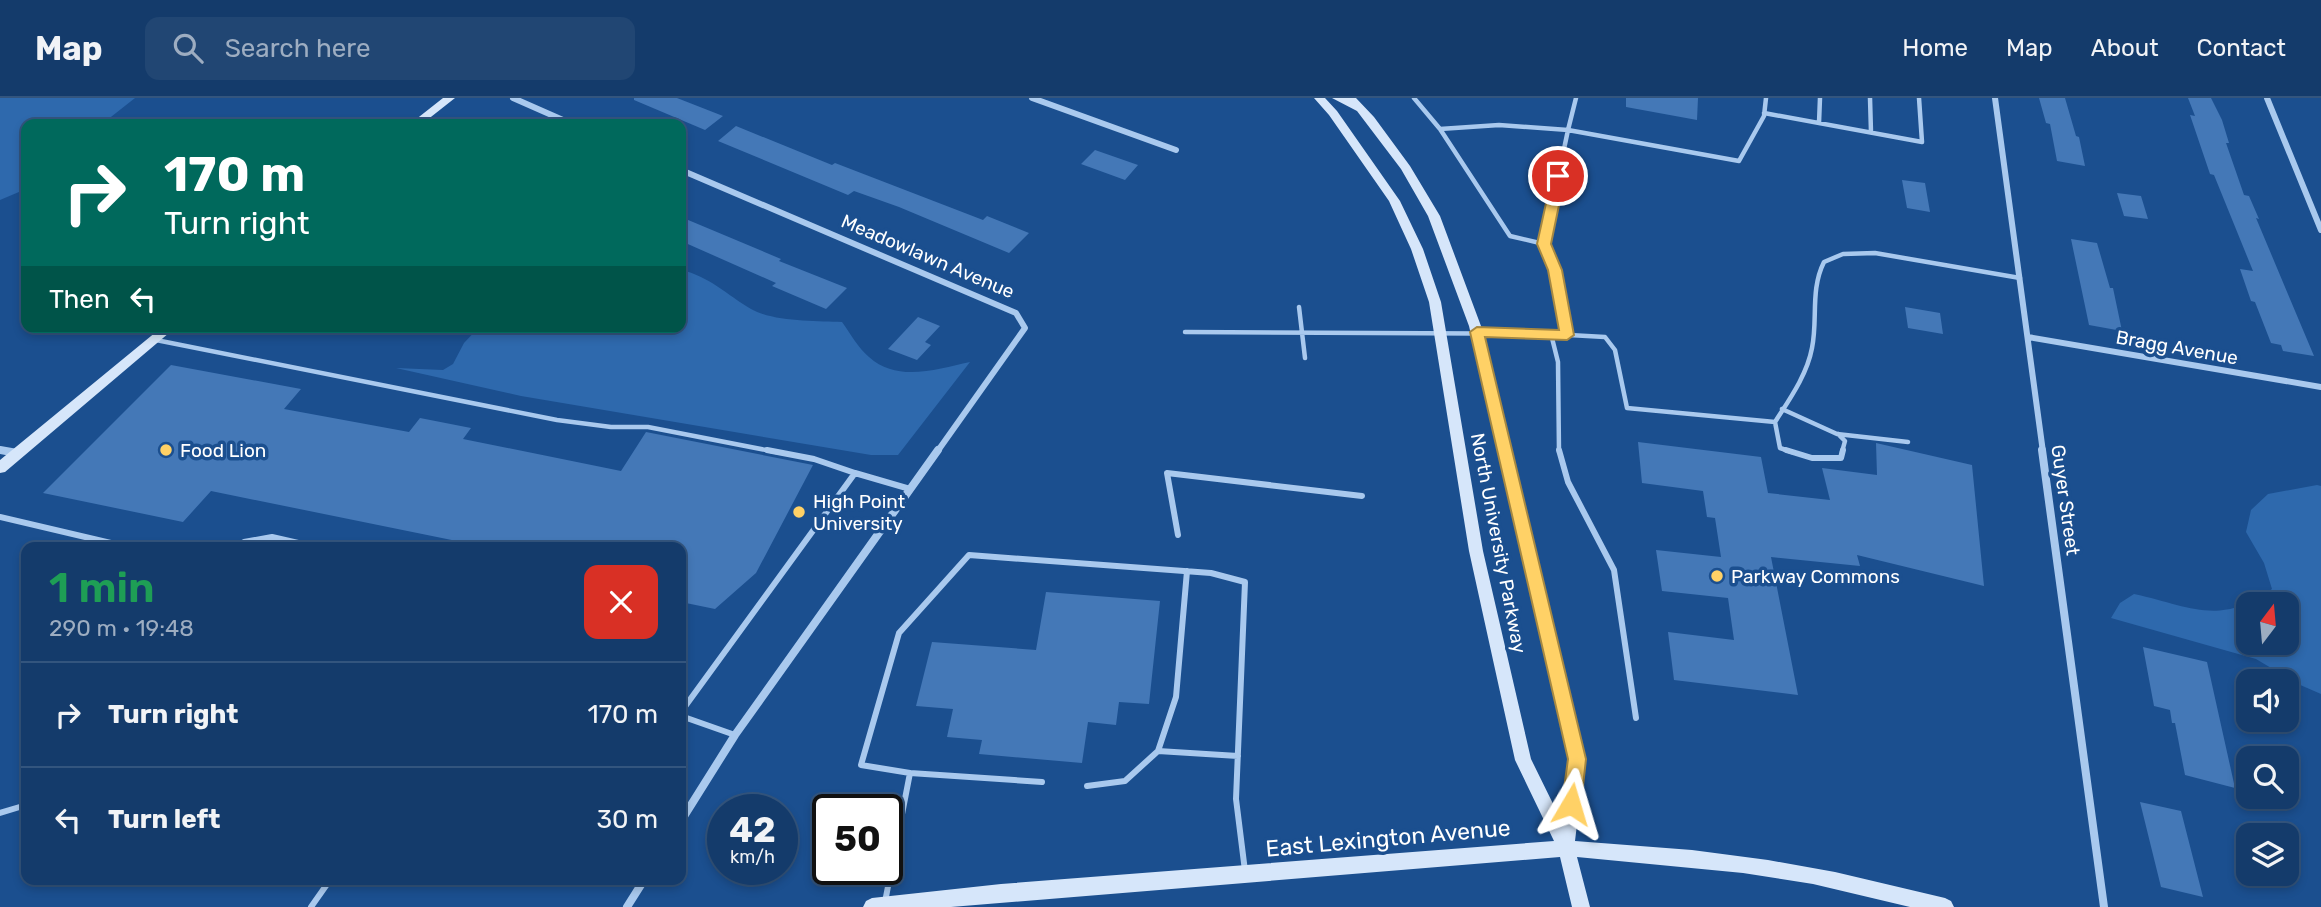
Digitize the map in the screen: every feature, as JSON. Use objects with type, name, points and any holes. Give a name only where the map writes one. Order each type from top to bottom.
[{"type":"main road","points":[[422,119],[450,98]]},
{"type":"main road","name":"North University Parkway","points":[[1319,98],[1333,113],[1394,201],[1417,248],[1435,302],[1476,551],[1522,760],[1566,848],[1581,907]]},
{"type":"main road","points":[[1337,98],[1362,110]]},
{"type":"main road","name":"North University Parkway","points":[[1350,98],[1406,168],[1425,199],[1458,274],[1477,332],[1577,759],[1566,848]]},
{"type":"main road","points":[[0,468],[164,333]]},
{"type":"main road","name":"East Lexington Avenue","points":[[878,906],[1001,893],[1566,848],[1651,854],[1768,868],[1945,907]]},
{"type":"street","points":[[513,98],[561,119]]},
{"type":"street","points":[[1032,98],[1176,150]]},
{"type":"street","name":"Guyer Street","points":[[1995,98],[2104,907]]},
{"type":"street","points":[[2267,98],[2321,230]]},
{"type":"street","name":"Meadowlawn Avenue","points":[[686,172],[1016,313],[1025,328],[735,735],[686,813]]},
{"type":"street","name":"Bragg Avenue","points":[[2028,337],[2321,387]]},
{"type":"street","points":[[0,450],[18,453]]},
{"type":"street","points":[[627,907],[641,885]]},
{"type":"lane","points":[[1414,98],[1440,129],[1510,236],[1544,244]]},
{"type":"lane","points":[[1567,335],[1555,270],[1544,244],[1576,98]]},
{"type":"lane","points":[[1440,129],[1499,125],[1568,130],[1739,161],[1764,113],[1766,98]]},
{"type":"lane","points":[[1819,123],[1820,98]]},
{"type":"lane","points":[[1870,98],[1871,132]]},
{"type":"lane","points":[[1764,113],[1922,142],[1919,98]]},
{"type":"lane","points":[[1783,409],[1837,434],[1845,441],[1841,458],[1811,458],[1780,448],[1775,422],[1783,409],[1797,387],[1812,349],[1816,278],[1825,262],[1843,254],[1875,253],[2020,278]]},
{"type":"lane","points":[[1299,307],[1305,358]]},
{"type":"lane","points":[[1185,332],[1477,332],[1605,337],[1615,350],[1627,408],[1775,422]]},
{"type":"lane","points":[[1551,334],[1558,362],[1559,451],[1568,482],[1614,570],[1636,718]]},
{"type":"lane","points":[[156,340],[557,420],[611,427],[648,427],[814,459],[910,489]]},
{"type":"lane","points":[[1837,434],[1908,442]]},
{"type":"lane","points":[[686,707],[855,472]]},
{"type":"lane","points":[[1178,535],[1167,474],[1362,496]]},
{"type":"lane","points":[[0,517],[106,542]]},
{"type":"lane","points":[[244,542],[272,537],[294,542]]},
{"type":"lane","points":[[1042,782],[910,772],[861,765],[899,633],[969,555],[1211,573],[1244,582],[1236,799],[1245,874]]},
{"type":"lane","points":[[1087,786],[1125,781],[1158,751],[1176,697],[1187,571]]},
{"type":"lane","points":[[686,716],[735,735]]},
{"type":"lane","points":[[1158,751],[1238,756]]},
{"type":"lane","points":[[878,906],[910,772]]},
{"type":"lane","points":[[0,813],[21,807]]},
{"type":"lane","points":[[311,907],[326,885]]},
{"type":"shaded area","points":[[0,98],[135,98],[108,119],[21,119],[21,191],[0,200]]},
{"type":"shaded area","points":[[686,272],[709,281],[760,313],[795,320],[842,322],[865,353],[880,365],[892,370],[918,372],[970,362],[898,455],[871,455],[521,396],[396,368],[443,370],[453,364],[464,343],[473,333],[686,333]]},
{"type":"shaded area","points":[[2321,486],[2321,694],[2299,684],[2299,669],[2273,669],[2256,659],[2242,655],[2300,654],[2300,592],[2267,592],[2272,589],[2264,563],[2246,532],[2251,510],[2268,494]]},
{"type":"shaded area","points":[[2134,594],[2188,608],[2220,610],[2236,607],[2236,653],[2111,618],[2120,603]]},
{"type":"building","points":[[677,98],[723,116],[705,130],[686,122],[686,119],[679,119],[634,100]]},
{"type":"building","points":[[1626,98],[1698,98],[1697,120],[1626,107]]},
{"type":"building","points":[[2039,98],[2065,98],[2076,136],[2079,137],[2085,166],[2057,161],[2050,124],[2046,123]]},
{"type":"building","points":[[2188,98],[2211,98],[2222,120],[2229,143],[2226,143],[2244,195],[2249,196],[2259,219],[2256,218],[2314,356],[2283,351],[2281,345],[2271,343],[2255,302],[2251,301],[2240,269],[2253,271],[2214,175],[2210,174],[2190,115],[2195,116]]},
{"type":"building","points":[[736,126],[832,165],[835,163],[983,220],[987,216],[1029,233],[1009,253],[899,207],[854,191],[848,195],[718,141]]},
{"type":"building","points":[[1095,150],[1138,165],[1125,180],[1081,164]]},
{"type":"building","points":[[1902,180],[1925,183],[1930,212],[1907,208]]},
{"type":"building","points":[[2117,193],[2141,196],[2148,219],[2124,216]]},
{"type":"building","points":[[686,219],[847,288],[826,309],[772,286],[776,283],[686,243]]},
{"type":"building","points":[[2071,239],[2097,243],[2110,288],[2113,288],[2122,331],[2089,325]]},
{"type":"building","points":[[1905,307],[1940,313],[1943,334],[1908,328]]},
{"type":"building","points":[[918,317],[940,326],[925,342],[931,345],[917,360],[888,349]]},
{"type":"building","points":[[171,365],[301,389],[284,409],[409,432],[420,418],[471,428],[463,439],[621,471],[646,432],[813,465],[756,573],[715,609],[686,603],[686,542],[462,542],[211,491],[183,522],[43,493]]},
{"type":"building","name":"Parkway Commons","points":[[1638,442],[1761,457],[1768,493],[1830,500],[1822,468],[1877,475],[1876,443],[1972,465],[1984,586],[1857,555],[1860,566],[1771,557],[1798,695],[1674,680],[1668,632],[1734,640],[1728,598],[1662,591],[1656,550],[1721,557],[1715,518],[1707,517],[1703,491],[1642,483]]},
{"type":"building","points":[[1046,592],[1160,601],[1149,704],[1119,702],[1116,725],[1088,722],[1082,763],[979,754],[982,740],[947,737],[953,709],[916,706],[932,642],[1036,650]]},
{"type":"building","points":[[2143,647],[2207,662],[2235,788],[2185,775],[2170,710],[2154,706]]},
{"type":"building","points":[[2140,802],[2181,811],[2203,897],[2161,887]]},
{"type":"place","name":"Food Lion","points":[[166,450]]},
{"type":"place","name":"High Point University","points":[[799,512]]},
{"type":"place","name":"Parkway Commons","points":[[1717,576]]},
{"type":"route","points":[[1558,176],[1544,244],[1555,270],[1567,335],[1477,332],[1577,759],[1571,804]]}]
